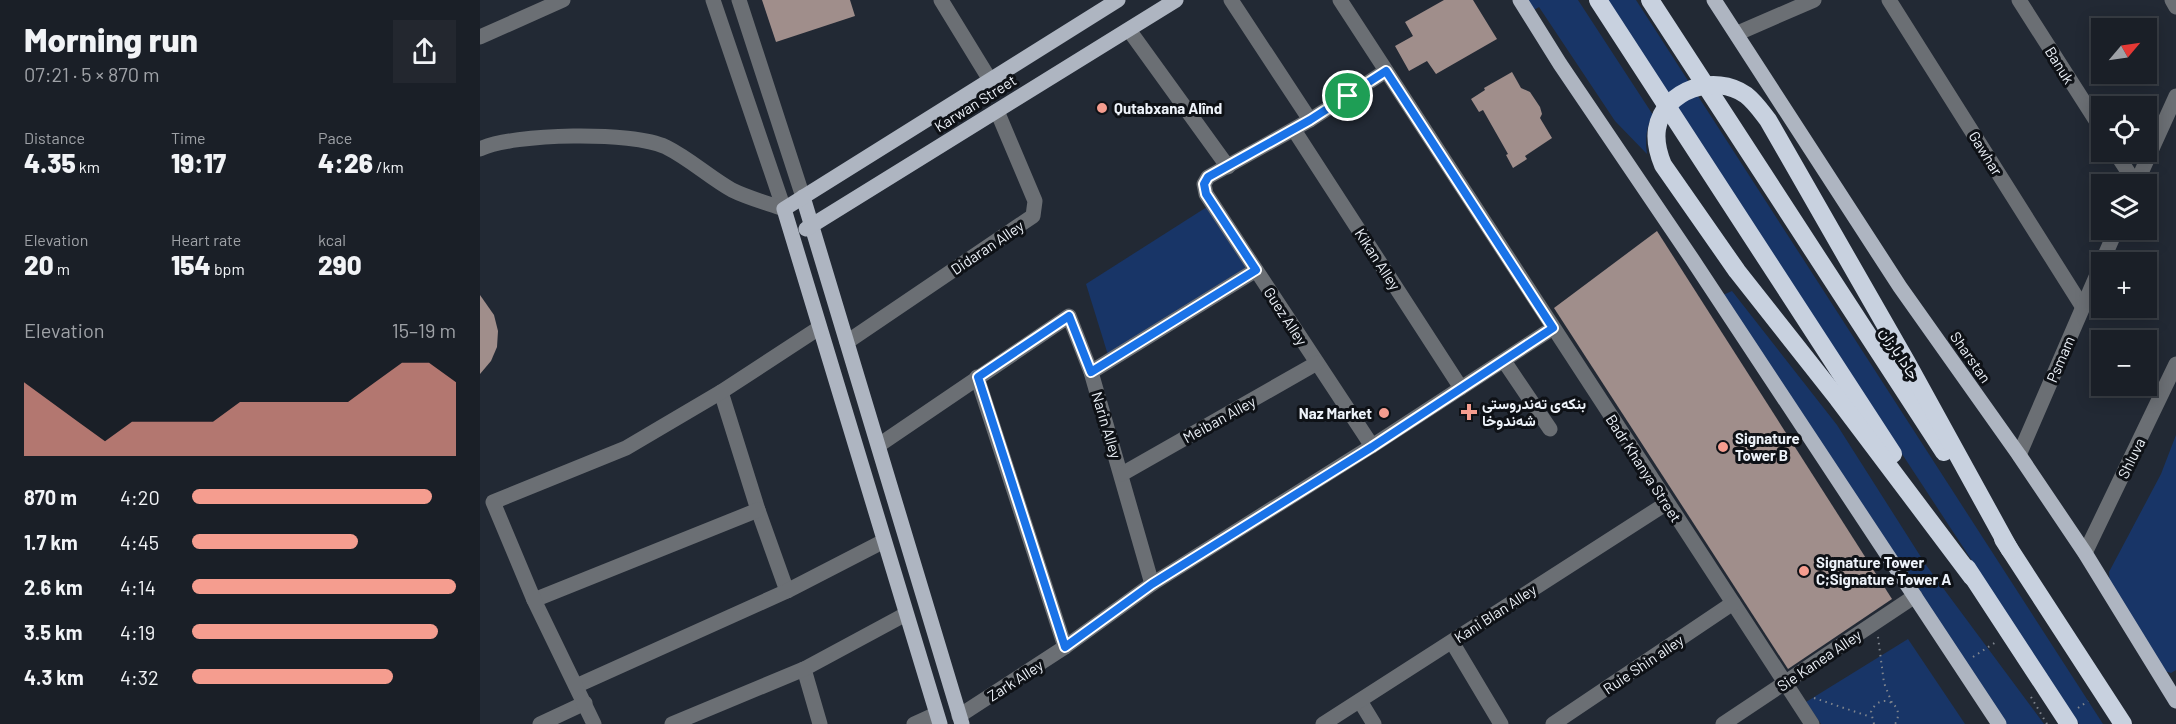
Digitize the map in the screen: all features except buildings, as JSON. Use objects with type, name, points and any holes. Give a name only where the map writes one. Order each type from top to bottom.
[{"type":"highway","points":[[1598,0],[1972,577]]},
{"type":"highway","name":"جادا بارزان","points":[[1650,0],[1659,8],[1910,400],[2122,724]]},
{"type":"highway","points":[[2010,550],[1906,361],[1768,120],[1746,95],[1731,87],[1711,84],[1694,87],[1677,96],[1665,109],[1657,127],[1657,147],[1670,178],[1737,271],[1838,399],[1972,577],[2072,717]]},
{"type":"main road","name":"Karwan Street","points":[[784,209],[1118,0]]},
{"type":"main road","name":"Karwan Street","points":[[793,237],[1176,0]]},
{"type":"main road","points":[[1520,0],[1560,64],[1999,724]]},
{"type":"main road","name":"Sharstan","points":[[1714,0],[1900,287],[2085,553],[2176,701]]},
{"type":"main road","points":[[803,197],[961,720]]},
{"type":"main road","points":[[784,209],[938,719]]},
{"type":"street","points":[[480,38],[563,0]]},
{"type":"street","points":[[713,0],[784,209]]},
{"type":"street","points":[[739,0],[803,197]]},
{"type":"street","points":[[941,0],[990,80]]},
{"type":"street","points":[[1231,0],[1310,120]]},
{"type":"street","name":"Badr Khanya Street","points":[[1340,0],[1812,724]]},
{"type":"street","points":[[1737,33],[1814,0]]},
{"type":"street","name":"Gawhar","points":[[1889,0],[2082,306]]},
{"type":"street","name":"Banuk","points":[[2019,0],[2091,113]]},
{"type":"street","points":[[2172,0],[2176,7]]},
{"type":"street","points":[[1129,30],[1228,167]]},
{"type":"street","name":"Guez Alley","points":[[1372,447],[1206,194],[1204,184],[1208,177],[1294,130],[1386,71]]},
{"type":"street","points":[[2142,174],[2170,125],[2176,96]]},
{"type":"street","name":"Didaran Alley","points":[[847,342],[1033,216],[1035,201],[997,111]]},
{"type":"street","name":"Kikan Alley","points":[[1294,130],[1461,388]]},
{"type":"street","points":[[480,149],[525,139],[606,137],[640,139],[665,147],[733,190],[784,209]]},
{"type":"street","points":[[1091,372],[1256,270]]},
{"type":"street","name":"Psmam","points":[[2019,455],[2091,287]]},
{"type":"street","name":"Narin Alley","points":[[879,445],[1069,316],[1091,372],[1152,584]]},
{"type":"street","points":[[594,724],[534,600],[493,502],[626,448],[722,392],[819,328]]},
{"type":"street","name":"Zark Alley","points":[[961,720],[1152,584],[1372,447],[1553,328]]},
{"type":"street","points":[[1504,361],[1550,429]]},
{"type":"street","name":"Meiban Alley","points":[[1122,474],[1317,363]]},
{"type":"street","name":"Shluva","points":[[2085,553],[2176,364]]},
{"type":"street","points":[[978,377],[1065,647]]},
{"type":"street","points":[[722,392],[758,510],[787,591]]},
{"type":"street","name":"Kani Blan Alley","points":[[1323,724],[1667,503]]},
{"type":"street","points":[[534,600],[758,510]]},
{"type":"street","points":[[576,686],[787,591],[884,541]]},
{"type":"street","name":"Sie Kanea Alley","points":[[1723,724],[1915,596]]},
{"type":"street","name":"Ruie Shin alley","points":[[1553,724],[1733,603]]},
{"type":"street","points":[[672,724],[804,669],[906,614]]},
{"type":"street","points":[[1452,642],[1501,724]]},
{"type":"street","points":[[804,669],[820,724]]},
{"type":"street","points":[[1360,701],[1374,724]]},
{"type":"street","points":[[540,724],[585,703]]},
{"type":"street","points":[[914,724],[938,719]]},
{"type":"path","points":[[1875,623],[1883,675],[1898,715],[1895,724]]},
{"type":"path","points":[[1960,664],[1996,642]]},
{"type":"path","points":[[2072,717],[2095,696]]},
{"type":"path","points":[[1813,697],[1871,717]]},
{"type":"path","points":[[2030,697],[2047,724]]},
{"type":"path","points":[[1874,724],[1870,712],[1875,704],[1883,701],[1892,704]]},
{"type":"shaded area","points":[[1524,0],[1578,0],[1653,115],[1647,134],[1647,154],[1615,121],[1539,7],[1532,11]]},
{"type":"shaded area","points":[[1607,0],[1636,0],[2103,724],[2079,724]]},
{"type":"shaded area","points":[[1210,205],[1247,267],[1108,355],[1086,284]]},
{"type":"shaded area","points":[[1732,291],[1837,425],[1926,565],[2044,724],[2006,724],[1723,295]]},
{"type":"shaded area","points":[[2176,435],[2176,670],[2171,673],[2159,669],[2110,587],[2109,572],[2161,474]]},
{"type":"shaded area","points":[[1908,639],[1965,724],[1821,724],[1806,702]]},
{"type":"place","name":"Qutabxana Alînd","points":[[1102,108]]},
{"type":"place","name":"بنکەی تەندروستی شەندوخا","points":[[1469,412]]},
{"type":"place","name":"Naz Market","points":[[1384,413]]},
{"type":"place","name":"Signature Tower B","points":[[1723,447]]},
{"type":"place","name":"Signature Tower C;Signature Tower A","points":[[1804,571]]},
{"type":"route","points":[[1386,71],[1553,328],[1372,447],[1152,584],[1065,647],[978,377],[1069,316],[1091,372],[1256,270],[1206,194],[1204,184],[1208,177],[1294,130],[1348,96],[1386,71]]}]
